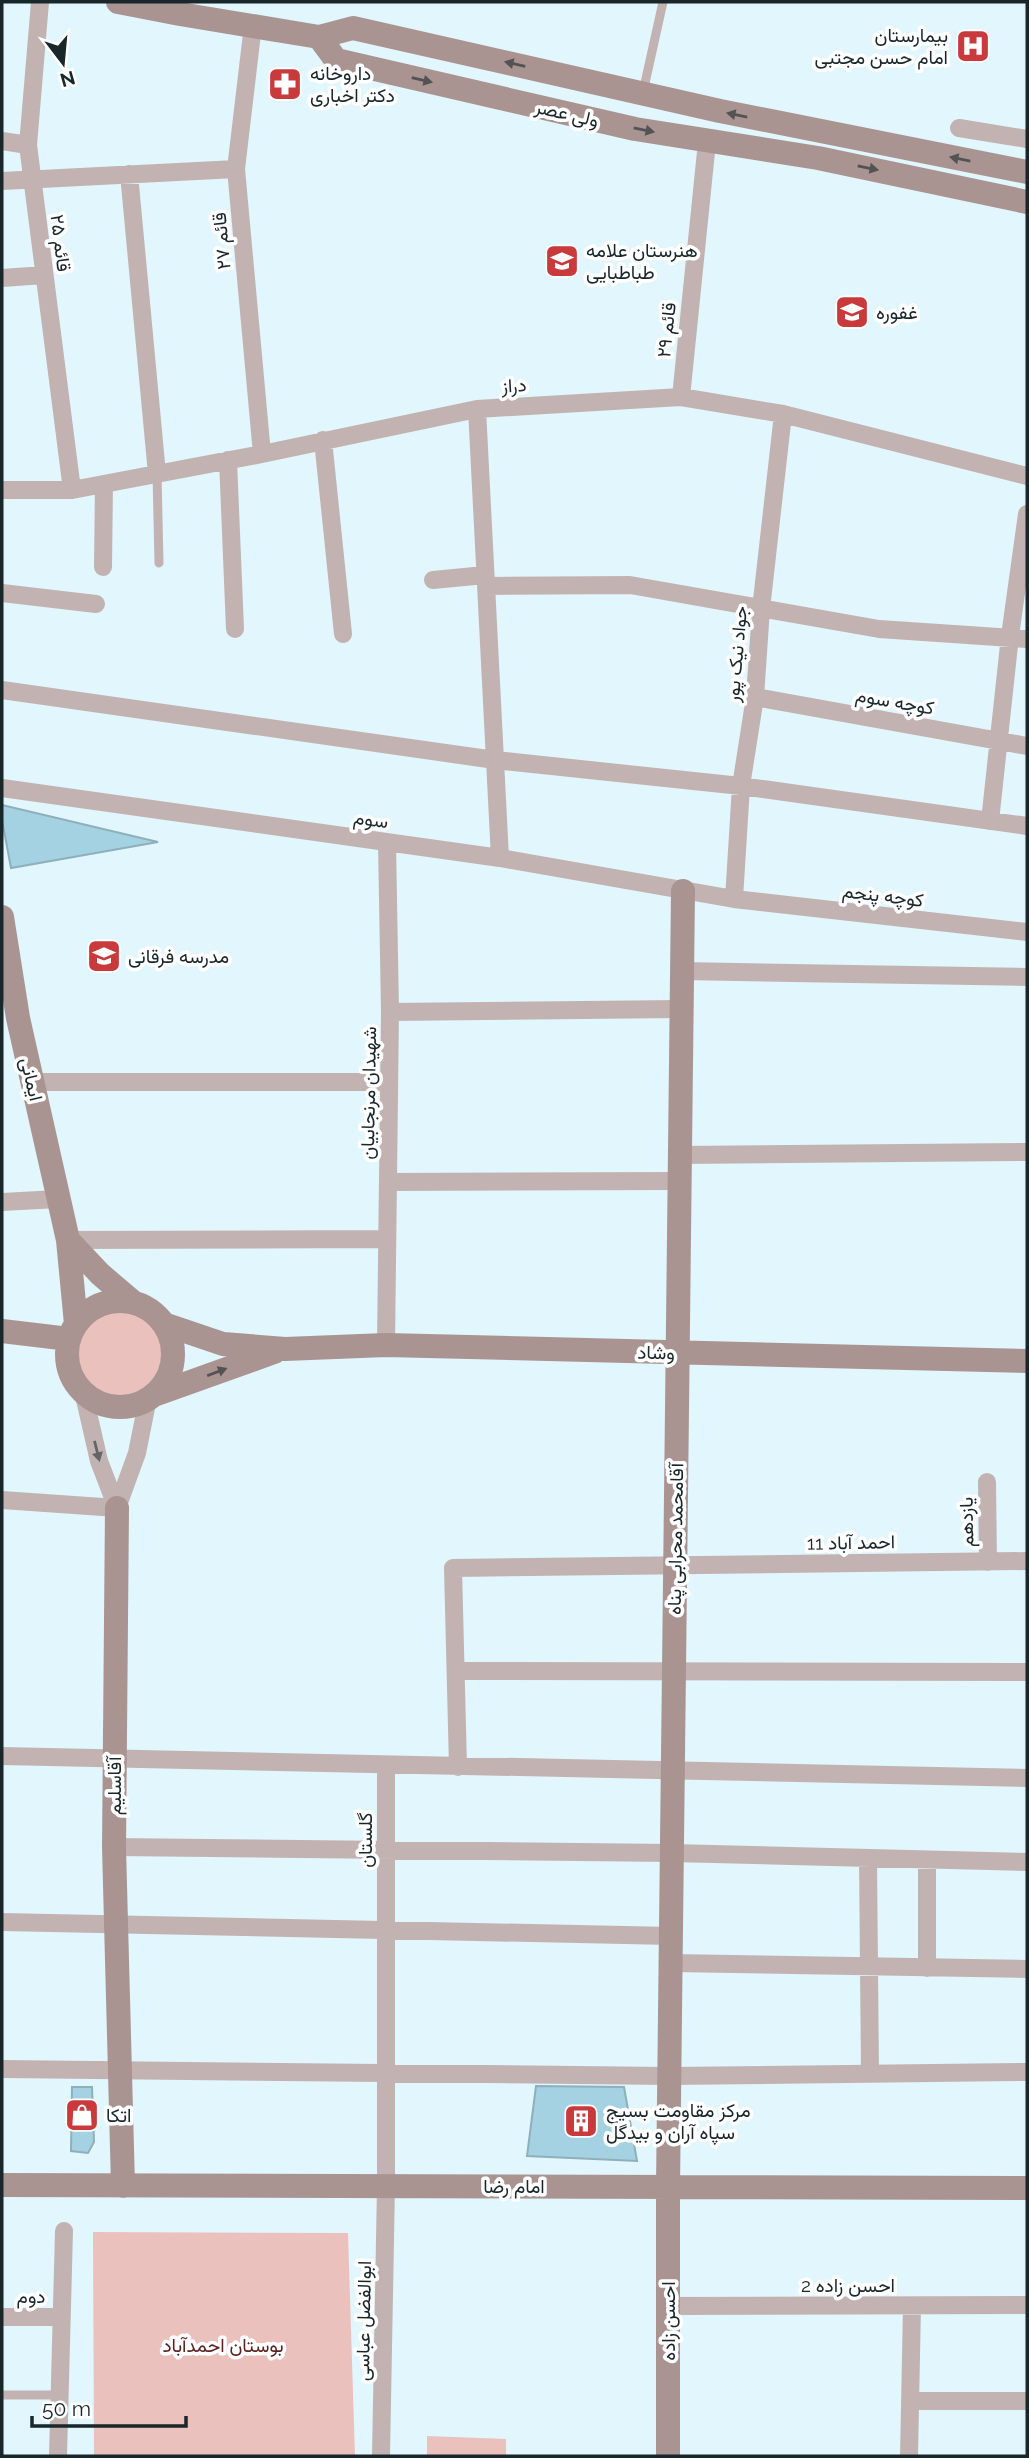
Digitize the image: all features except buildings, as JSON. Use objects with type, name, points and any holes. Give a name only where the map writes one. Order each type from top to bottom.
[{"type":"street","name":"قائم ۲۵","points":[[40,2],[28,145],[72,490]]},
{"type":"street","points":[[131,3],[319,37],[353,29],[805,129],[1027,172]]},
{"type":"street","name":"قائم ۲۷","points":[[253,25],[236,169],[261,454]]},
{"type":"street","name":"ولی عصر","points":[[319,37],[336,60],[635,129],[831,161],[1027,202]]},
{"type":"street","points":[[959,128],[1027,139]]},
{"type":"street","points":[[2,141],[28,145]]},
{"type":"street","name":"قائم ۲۹","points":[[681,397],[707,142]]},
{"type":"street","points":[[2,181],[236,169]]},
{"type":"street","points":[[129,174],[156,474]]},
{"type":"street","points":[[2,278],[44,275]]},
{"type":"street","name":"دراز","points":[[2,490],[72,490],[477,409],[681,397],[783,414],[1027,476]]},
{"type":"street","points":[[477,409],[500,858]]},
{"type":"street","name":"جواد نیک پور","points":[[734,898],[741,786],[755,697],[761,609],[783,414]]},
{"type":"street","points":[[323,440],[343,634]]},
{"type":"street","points":[[228,460],[235,629]]},
{"type":"street","points":[[103,567],[104,484]]},
{"type":"street","points":[[990,821],[998,741],[1018,638],[1027,514]]},
{"type":"street","points":[[433,580],[629,585],[879,629],[1018,638]]},
{"type":"street","points":[[2,593],[96,604]]},
{"type":"street","points":[[2,690],[495,760],[741,786],[1027,826]]},
{"type":"street","name":"کوچه سوم","points":[[755,697],[1027,746]]},
{"type":"street","name":"سوم","points":[[2,788],[500,858],[734,898]]},
{"type":"street","name":"شهیدان مرنجابیان","points":[[386,1345],[390,1012],[387,842]]},
{"type":"street","name":"آقامحمد محرابی پناه","points":[[668,2187],[682,891]]},
{"type":"street","name":"کوچه پنجم","points":[[734,898],[1027,932]]},
{"type":"street","name":"ایمانی","points":[[2,917],[10,1020],[33,1082],[68,1240],[72,1331]]},
{"type":"street","points":[[681,971],[1027,977]]},
{"type":"street","points":[[390,1012],[681,1009]]},
{"type":"street","points":[[33,1082],[389,1082]]},
{"type":"street","points":[[680,1155],[1027,1152]]},
{"type":"street","points":[[388,1182],[679,1181]]},
{"type":"street","points":[[2,1202],[58,1199]]},
{"type":"street","points":[[68,1240],[387,1240]]},
{"type":"street","name":"ایمانی","points":[[68,1240],[100,1274],[134,1303]]},
{"type":"street","points":[[2,1500],[117,1508],[138,1453],[150,1397],[164,1384],[171,1369],[173,1352],[170,1335],[164,1324],[155,1314],[134,1303],[118,1301],[102,1304],[87,1312],[72,1331],[66,1354],[76,1385],[89,1397],[104,1405],[121,1408],[139,1403],[150,1397],[285,1349]]},
{"type":"street","points":[[164,1324],[223,1344],[285,1349]]},
{"type":"street","points":[[2,1331],[72,1331]]},
{"type":"street","name":"وشاد","points":[[285,1349],[386,1345],[1027,1361]]},
{"type":"street","name":"آقاسلیم","points":[[83,1391],[99,1461],[117,1508],[114,1847],[123,2186]]},
{"type":"street","name":"یازدهم","points":[[987,1482],[988,1562]]},
{"type":"street","name":"احمد آباد 11","points":[[457,1671],[453,1569],[1027,1561]]},
{"type":"street","points":[[458,1767],[457,1671],[1027,1672]]},
{"type":"street","points":[[2,1756],[1027,1778]]},
{"type":"street","name":"گلستان","points":[[386,1765],[386,2186]]},
{"type":"street","points":[[114,1847],[672,1853],[1027,1862]]},
{"type":"street","points":[[868,1858],[870,2074]]},
{"type":"street","points":[[927,1860],[927,1968]]},
{"type":"street","points":[[2,1922],[671,1936]]},
{"type":"street","points":[[671,1963],[1027,1969]]},
{"type":"street","points":[[2,2068],[669,2076],[1027,2072]]},
{"type":"street","name":"امام رضا","points":[[2,2185],[1027,2188]]},
{"type":"street","name":"ابوالفضل عباسی","points":[[381,2456],[386,2186]]},
{"type":"street","name":"احسن زاده","points":[[668,2187],[668,2456]]},
{"type":"street","points":[[58,2456],[64,2231]]},
{"type":"street","name":"احسن زاده 2","points":[[668,2306],[1027,2305]]},
{"type":"street","points":[[909,2456],[912,2306]]},
{"type":"street","name":"دوم","points":[[2,2316],[61,2317]]},
{"type":"street","points":[[910,2400],[1027,2402]]},
{"type":"lane","points":[[643,93],[663,2]]},
{"type":"lane","points":[[156,474],[159,564]]},
{"type":"lane","points":[[2,2395],[59,2395]]},
{"type":"green space","points":[[115,1307],[126,1308],[145,1316],[159,1331],[163,1340],[164,1362],[148,1398],[102,1395],[83,1382],[75,1370],[72,1357],[79,1331],[88,1320],[100,1312]]},
{"type":"green space","name":"بوستان احمدآباد","points":[[93,2232],[348,2233],[355,2456],[94,2456]]},
{"type":"green space","points":[[427,2436],[506,2439],[506,2456],[427,2456]]},
{"type":"place","name":"بیمارستان امام حسن مجتبی","points":[[973,46]]},
{"type":"place","name":"داروخانه دکتر اخباری","points":[[285,84]]},
{"type":"place","name":"هنرستان علامه طباطبایی","points":[[562,261]]},
{"type":"place","name":"غفوره","points":[[852,312]]},
{"type":"place","name":"مدرسه فرقانی","points":[[104,956]]},
{"type":"place","name":"اتکا","points":[[82,2115]]},
{"type":"place","name":"مرکز مقاومت بسیج سپاه آران و بیدگل","points":[[581,2121]]}]
